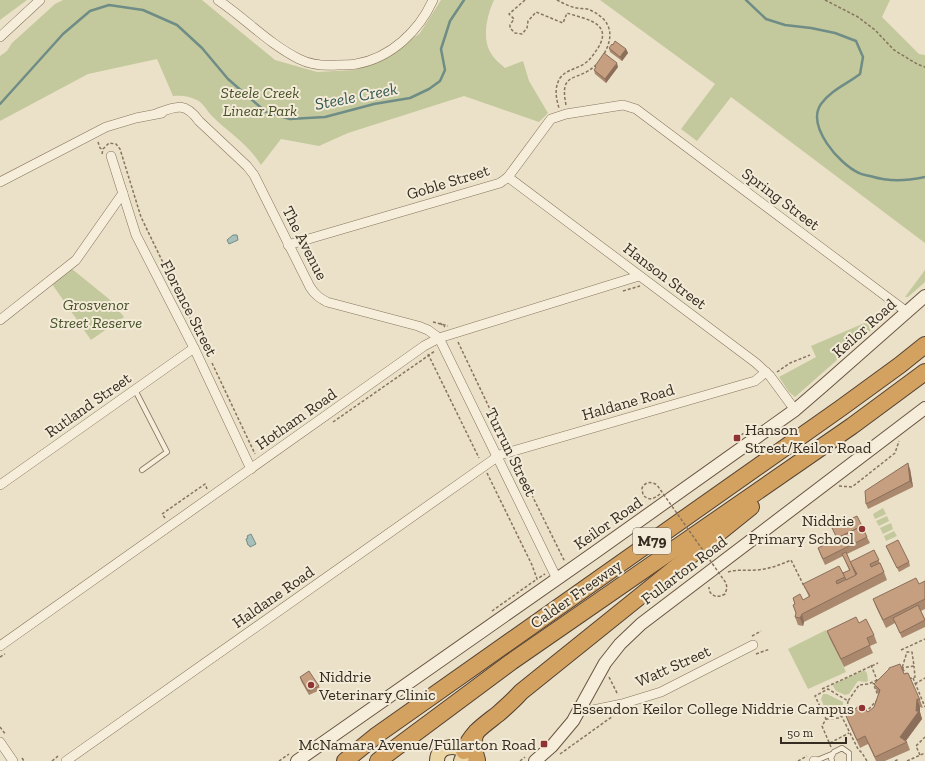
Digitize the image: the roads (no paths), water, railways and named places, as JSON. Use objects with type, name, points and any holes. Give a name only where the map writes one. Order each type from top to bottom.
[{"type":"highway","name":"Calder Freeway","points":[[345,761],[377,735],[841,408],[900,365],[925,344]]},
{"type":"highway","name":"Calder Freeway","points":[[378,761],[511,662],[852,426],[925,372]]},
{"type":"highway","points":[[469,757],[468,741],[483,724],[498,714],[521,692],[852,426]]},
{"type":"highway","points":[[336,761],[377,735]]},
{"type":"main road","name":"Keilor Road","points":[[297,761],[555,576],[795,410],[925,296]]},
{"type":"main road","name":"Fullarton Road","points":[[535,761],[573,721],[600,671],[614,650],[641,624],[925,408]]},
{"type":"main road","points":[[437,761],[438,754],[447,747],[456,747],[469,757]]},
{"type":"street","points":[[0,37],[40,0]]},
{"type":"street","points":[[218,0],[275,46],[301,60],[325,66],[356,64],[380,56],[397,46],[413,32],[433,0]]},
{"type":"street","name":"Goble Street","points":[[288,245],[500,183],[508,177],[551,119],[566,114],[623,105],[636,110]]},
{"type":"street","name":"The Avenue","points":[[0,182],[106,128],[136,118],[158,113],[175,106],[186,108],[247,166],[254,175],[288,245],[314,293],[327,302],[418,326],[428,330],[439,338]]},
{"type":"street","name":"Spring Street","points":[[636,110],[907,312]]},
{"type":"street","name":"Florence Street","points":[[108,158],[123,193],[136,235],[194,348],[251,468]]},
{"type":"street","name":"Hanson Street","points":[[508,177],[756,363],[768,374],[795,410]]},
{"type":"street","points":[[0,320],[76,260],[123,193]]},
{"type":"street","name":"Hotham Road","points":[[0,646],[425,346],[439,338],[639,276]]},
{"type":"street","name":"Turrun Street","points":[[439,338],[555,576]]},
{"type":"street","name":"Rutland Street","points":[[0,486],[194,348]]},
{"type":"street","name":"Haldane Road","points":[[66,761],[496,457],[755,380],[768,374]]},
{"type":"street","name":"Watt Street","points":[[581,705],[593,710],[622,704],[661,692],[750,642]]},
{"type":"street","points":[[0,742],[13,761]]},
{"type":"lane","points":[[135,390],[167,452],[142,470]]},
{"type":"lane","points":[[814,761],[833,753],[839,748],[844,749],[849,753],[849,761]]},
{"type":"lane","points":[[832,761],[833,753]]},
{"type":"water","points":[[233,235],[237,235],[238,240],[229,244],[227,240]]},
{"type":"water","points":[[251,534],[256,544],[250,547],[246,539],[248,538],[247,536]]},
{"type":"waterway","name":"Steele Creek","points":[[0,104],[63,34],[90,11],[109,5],[143,10],[177,25],[202,48],[228,79],[266,112],[290,119],[325,117],[374,104],[410,98],[429,89],[440,81],[445,70],[441,49],[450,21],[464,0]]},
{"type":"waterway","name":"Steele Creek","points":[[746,0],[766,19],[785,25],[835,33],[856,41],[863,57],[860,74],[834,91],[821,104],[818,113],[818,123],[821,133],[834,153],[843,162],[860,174],[891,180],[925,177]]},
{"type":"place","name":"Hanson Street/Keilor Road","points":[[737,438]]},
{"type":"place","name":"Niddrie Primary School","points":[[862,529]]},
{"type":"place","name":"Niddrie Veterinary Clinic","points":[[311,685]]},
{"type":"place","name":"Essendon Keilor College Niddrie Campus","points":[[862,708]]},
{"type":"place","name":"McNamara Avenue/Fullarton Road","points":[[544,744]]},
{"type":"park label","name":"Steele Creek Linear Park","points":[[260,101]]},
{"type":"park label","name":"Grosvenor Street Reserve","points":[[96,313]]}]
